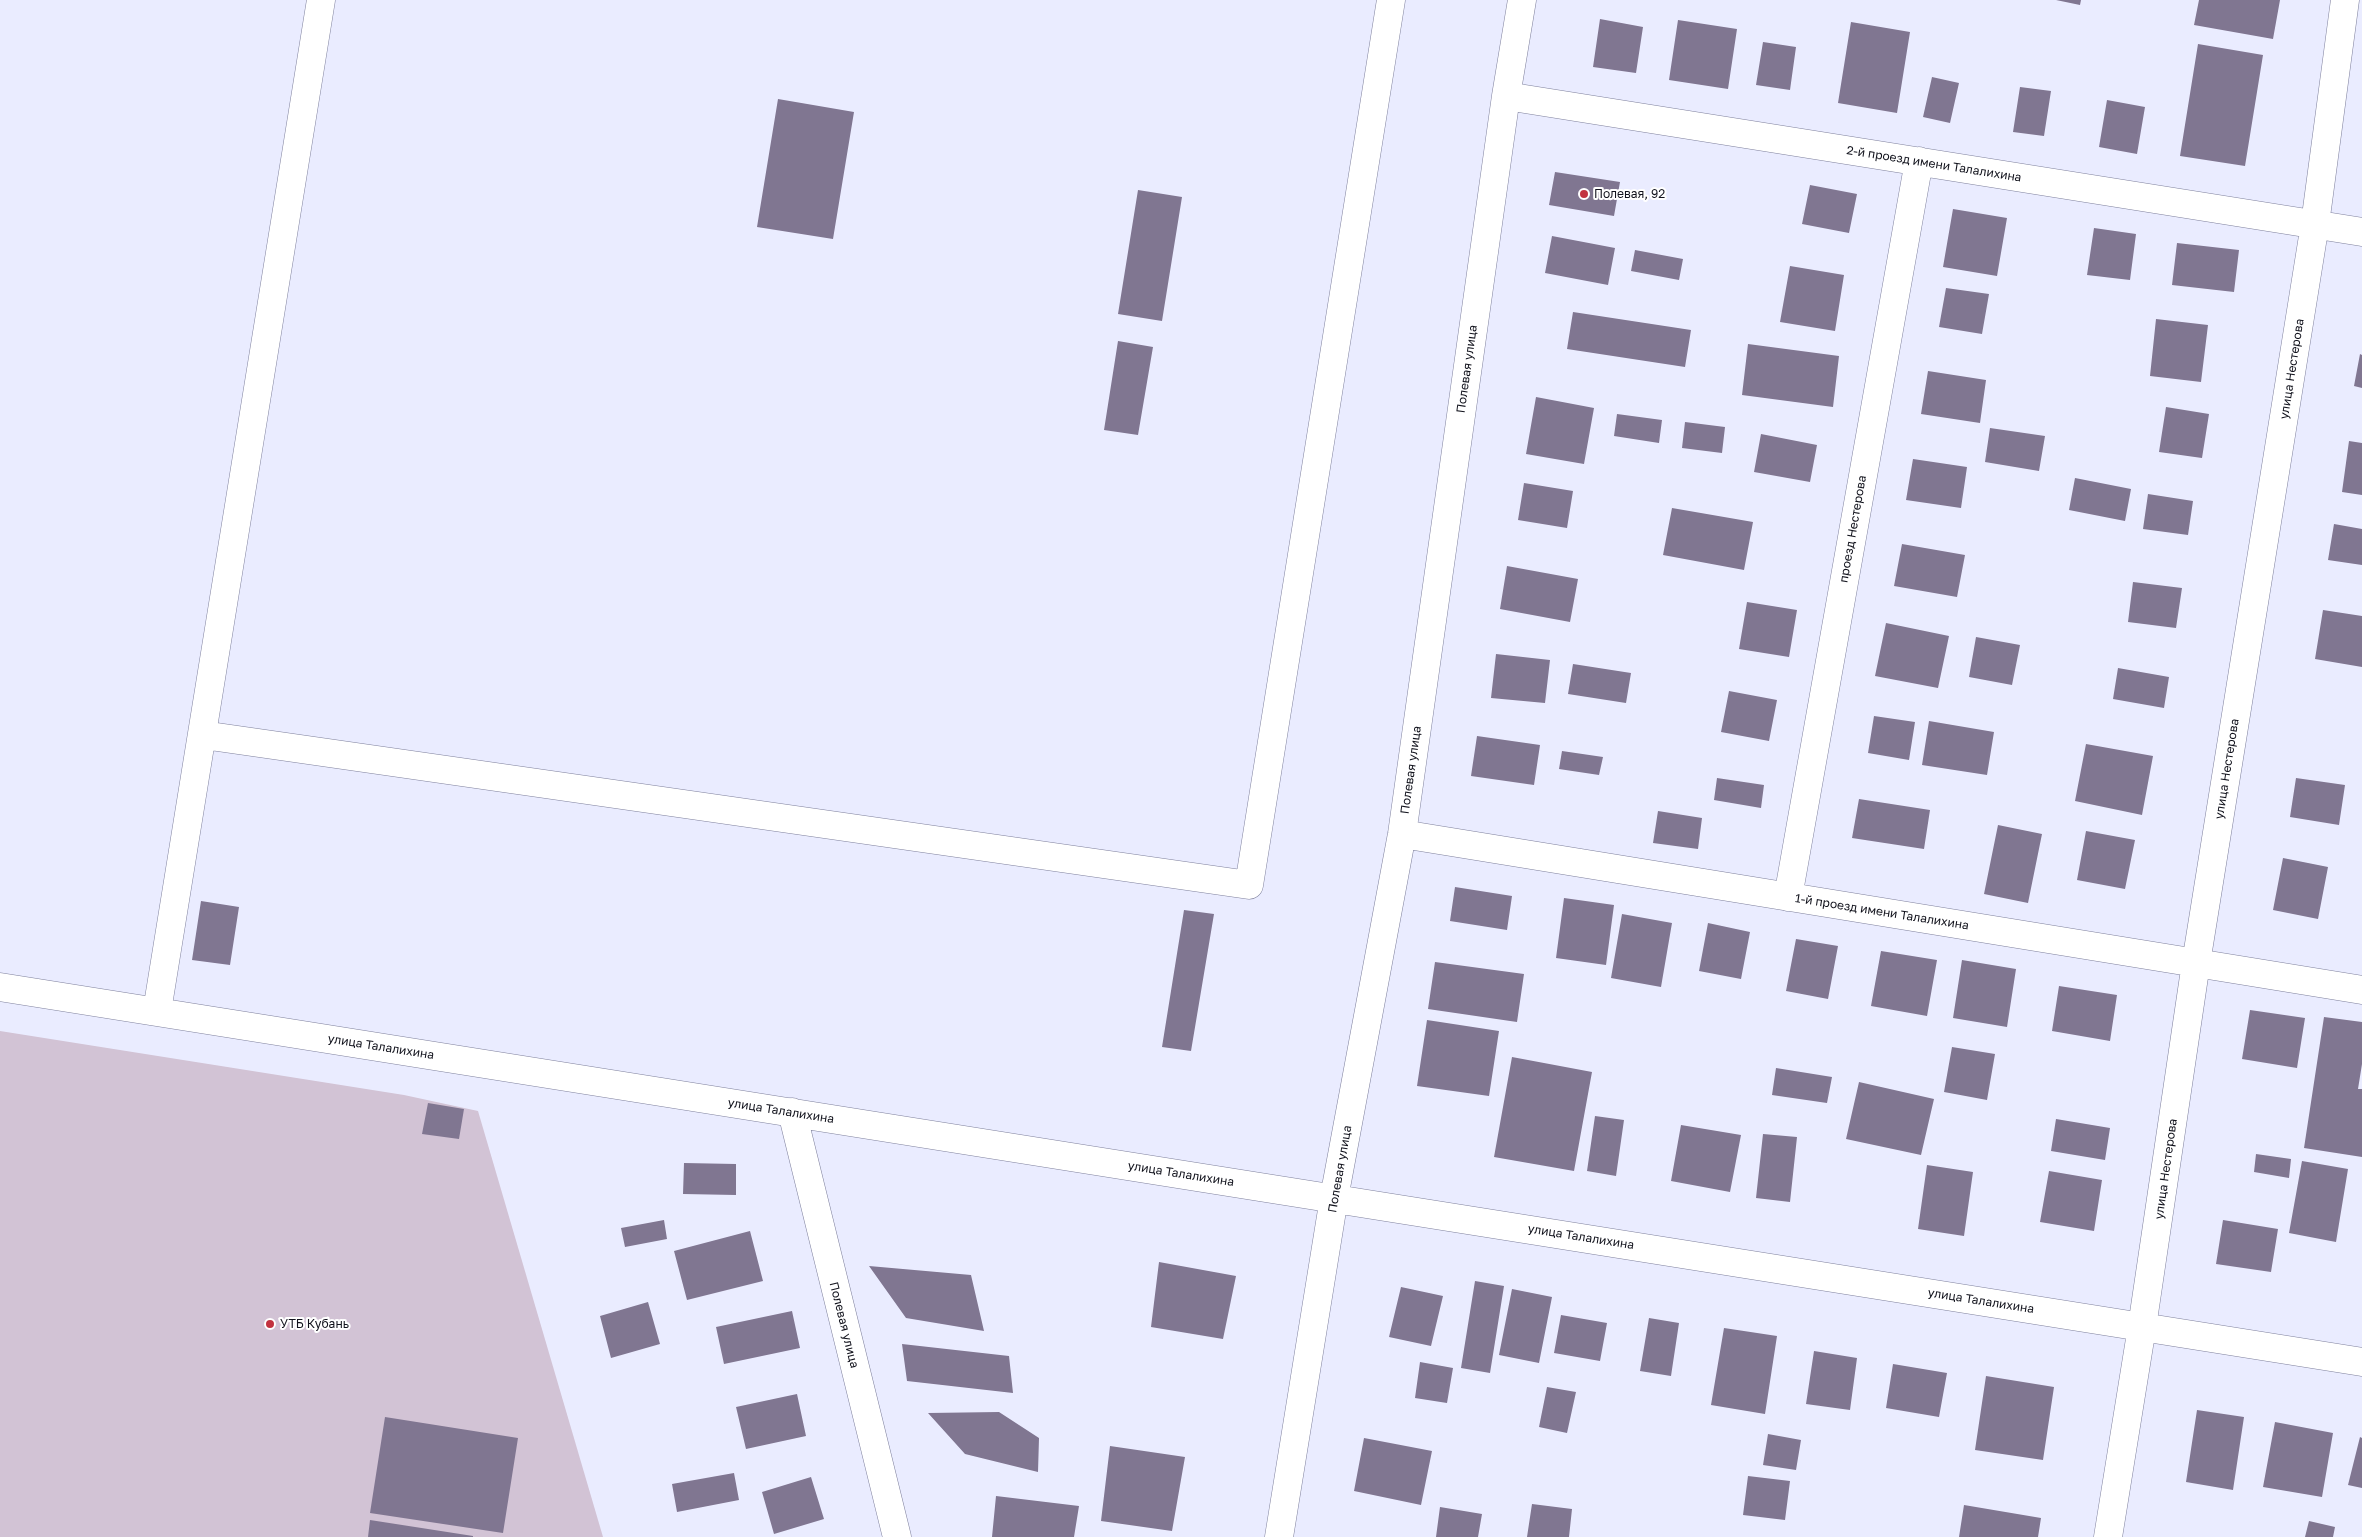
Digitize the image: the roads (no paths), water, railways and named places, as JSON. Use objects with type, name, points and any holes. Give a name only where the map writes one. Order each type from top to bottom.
[{"type":"street","points":[[157,1011],[321,0]]},
{"type":"street","points":[[203,735],[1249,885],[1391,0]]},
{"type":"street","name":"Полевая улица","points":[[1279,1537],[1334,1198],[1402,834],[1506,96],[1522,0]]},
{"type":"street","name":"улица Нестерова","points":[[2108,1537],[2142,1326],[2196,963],[2315,224],[2345,0]]},
{"type":"street","name":"2-й проезд имени Талалихина","points":[[1506,96],[2362,232]]},
{"type":"street","name":"проезд Нестерова","points":[[1788,897],[1919,161]]},
{"type":"street","name":"1-й проезд имени Талалихина","points":[[1402,834],[2362,990]]},
{"type":"street","name":"улица Талалихина","points":[[0,987],[2362,1362]]},
{"type":"street","name":"Полевая улица","points":[[792,1112],[897,1537]]},
{"type":"place","name":"Полевая, 92","points":[[1584,194]]},
{"type":"place","name":"УТБ Кубань","points":[[270,1324]]}]
